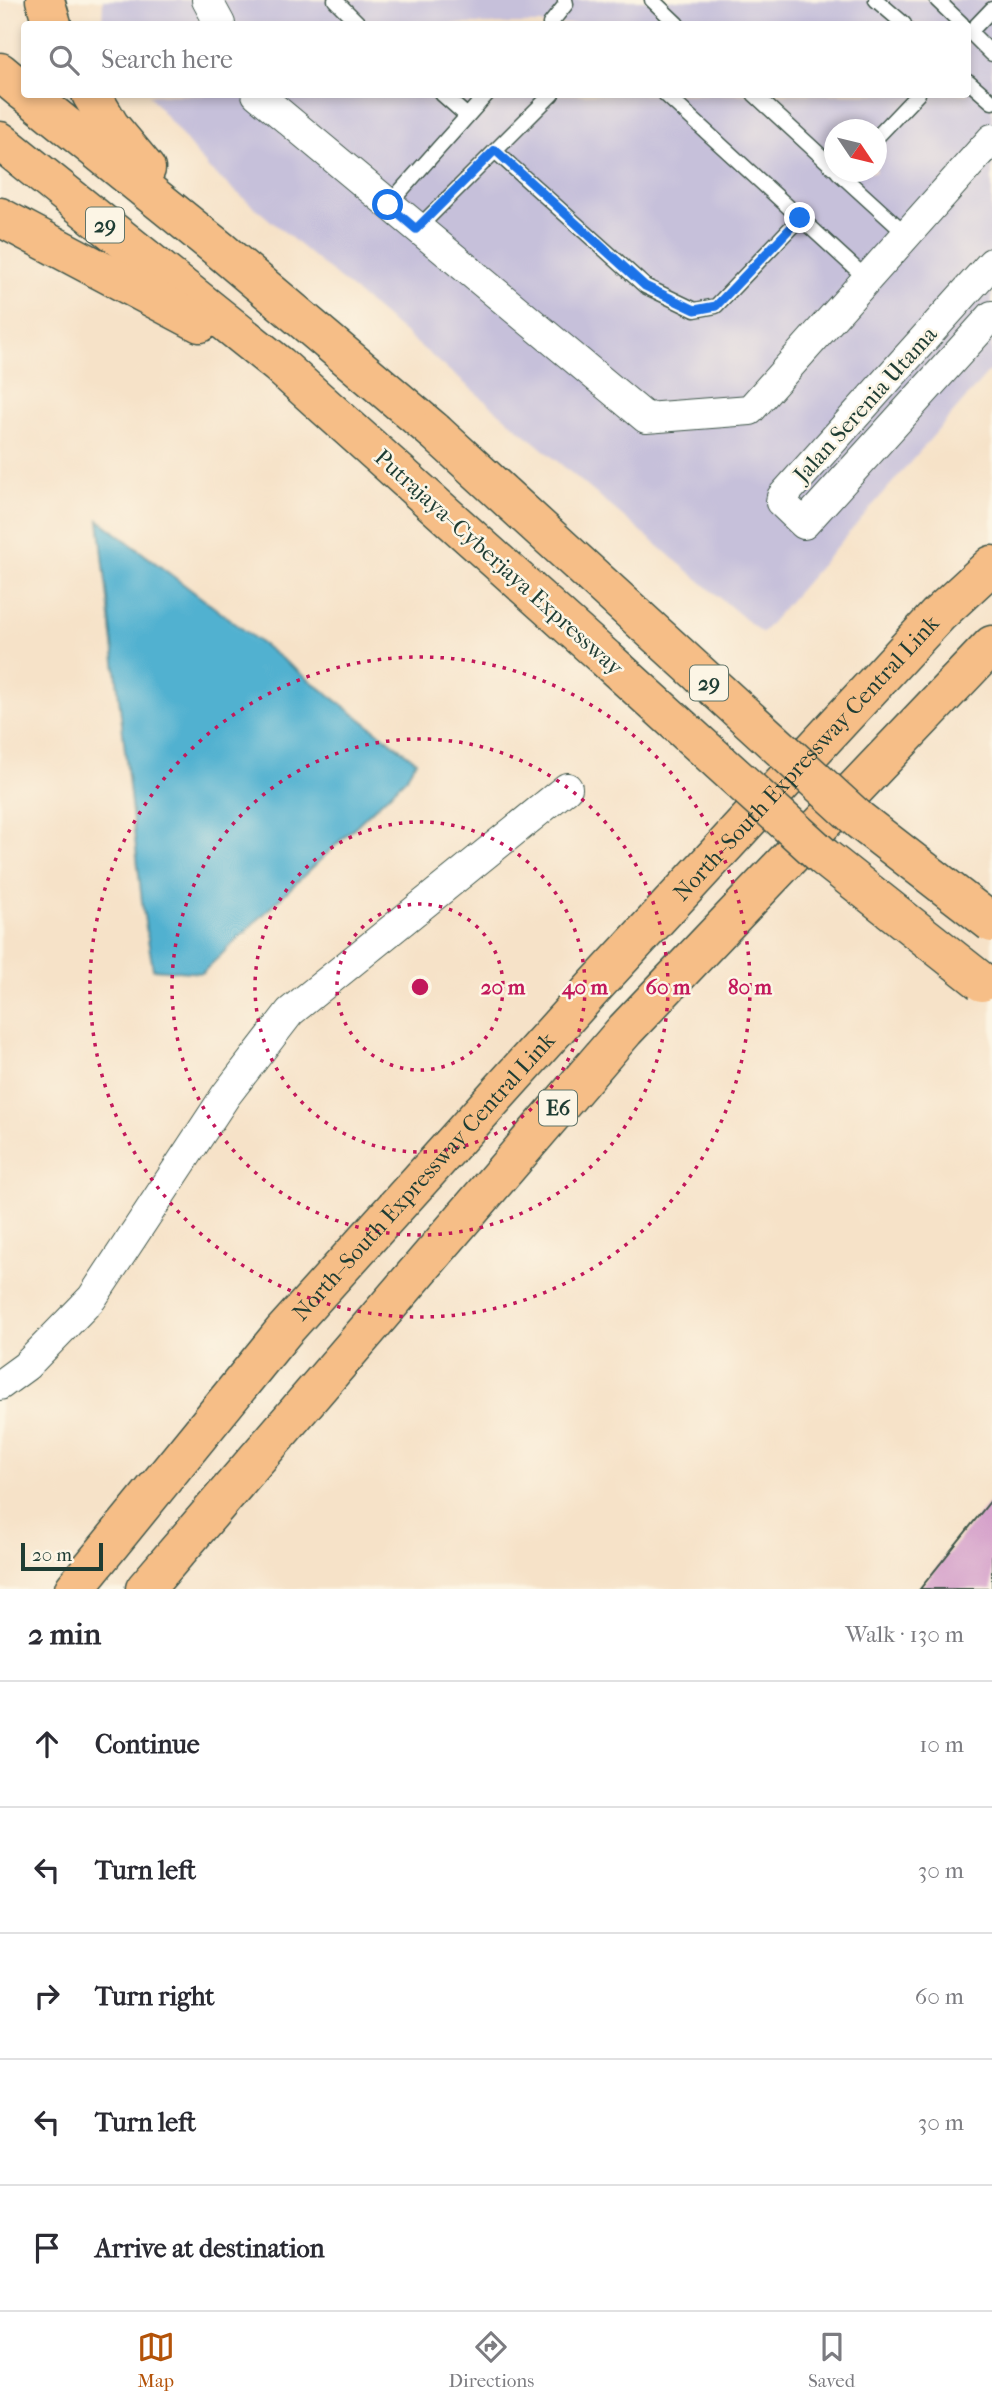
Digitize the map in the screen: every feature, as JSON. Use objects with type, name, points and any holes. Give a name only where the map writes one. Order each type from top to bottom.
[{"type":"highway","points":[[45,0],[51,21]]},
{"type":"highway","name":"29","points":[[0,72],[21,89]]},
{"type":"highway","name":"29","points":[[32,98],[207,240],[434,431],[859,820],[992,923]]},
{"type":"highway","points":[[94,98],[110,126],[207,240]]},
{"type":"highway","name":"Putrajaya–Cyberjaya Expressway","points":[[0,141],[279,365],[824,857],[987,986]]},
{"type":"highway","points":[[0,217],[279,365]]},
{"type":"highway","name":"North–South Expressway Central Link","points":[[74,1589],[283,1332],[594,986],[938,615],[992,565]]},
{"type":"highway","name":"E6","points":[[145,1589],[625,1030],[992,645]]},
{"type":"street","points":[[207,0],[218,21]]},
{"type":"street","points":[[262,98],[646,418],[750,410],[992,139]]},
{"type":"street","name":"Jalan Serenia Utama","points":[[992,263],[782,497],[781,502],[804,524],[992,316]]},
{"type":"street","points":[[0,1385],[26,1366],[92,1298],[226,1096],[289,1012],[567,788]]},
{"type":"lane","points":[[335,0],[356,21]]},
{"type":"lane","points":[[553,21],[566,5],[565,0]]},
{"type":"lane","points":[[652,0],[674,21]]},
{"type":"lane","points":[[876,0],[900,21]]},
{"type":"lane","points":[[937,0],[958,21]]},
{"type":"lane","points":[[971,25],[992,9]]},
{"type":"lane","points":[[971,34],[992,54]]},
{"type":"lane","points":[[971,84],[992,102]]},
{"type":"lane","points":[[447,98],[467,116]]},
{"type":"lane","points":[[388,205],[483,98]]},
{"type":"lane","points":[[416,229],[548,98]]},
{"type":"lane","points":[[669,98],[867,279]]},
{"type":"lane","points":[[758,98],[824,157]]},
{"type":"lane","points":[[887,127],[914,98]]},
{"type":"lane","points":[[495,150],[645,286],[695,310],[716,306],[800,218]]},
{"type":"lane","points":[[852,182],[907,235]]},
{"type":"shaded area","points":[[103,0],[992,0],[992,368],[762,633],[209,169],[151,98],[971,98],[971,21],[102,21]]},
{"type":"water","points":[[99,520],[416,761],[406,778],[202,973],[153,969],[143,910]]},
{"type":"building","points":[[992,1499],[992,1589],[920,1589]]},
{"type":"route","points":[[388,205],[416,229],[495,150],[645,286],[695,310],[716,306],[800,218]]}]
